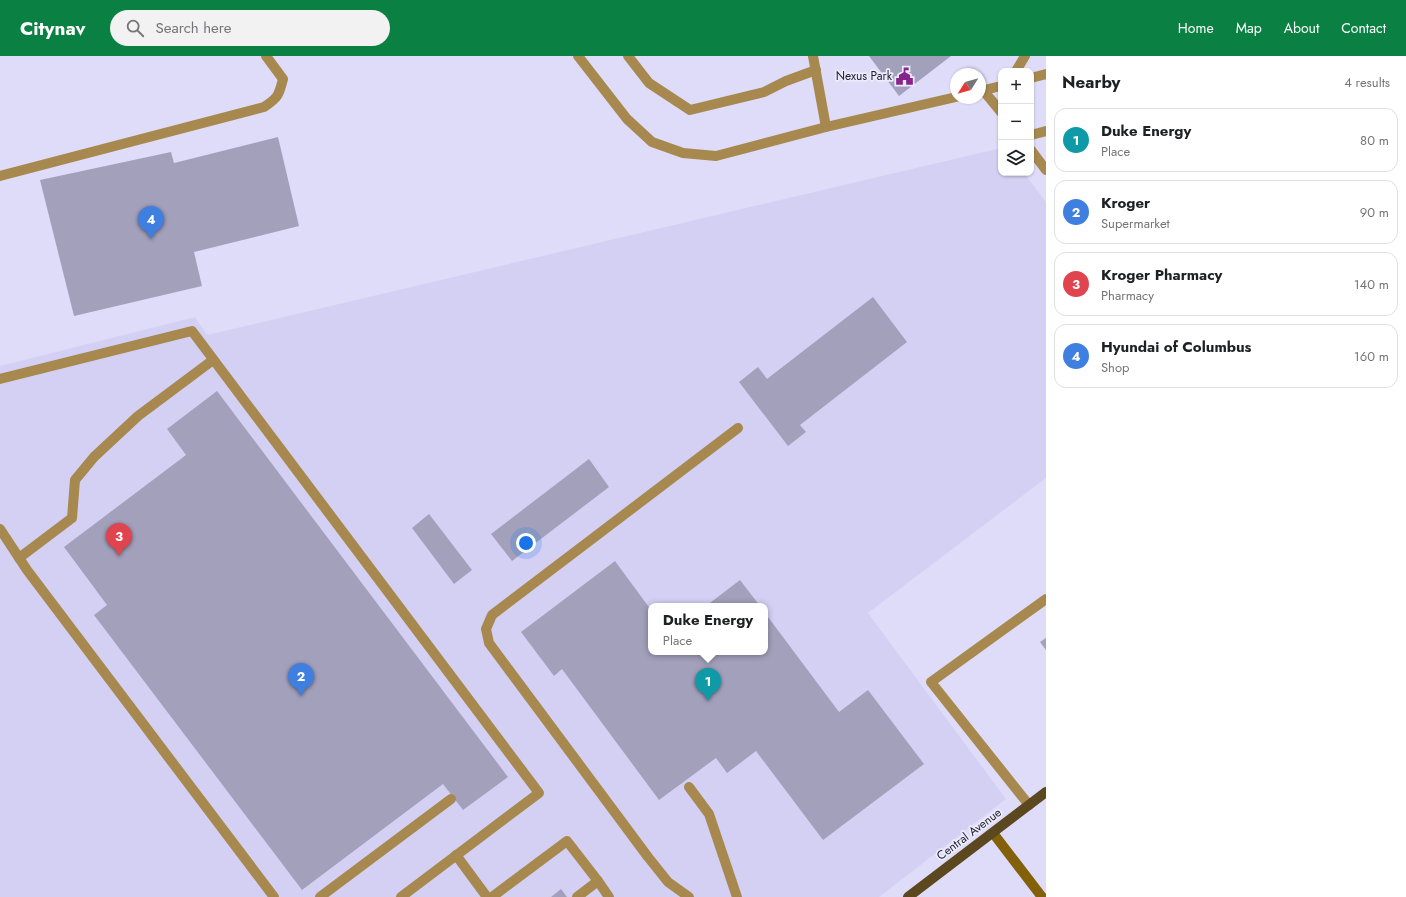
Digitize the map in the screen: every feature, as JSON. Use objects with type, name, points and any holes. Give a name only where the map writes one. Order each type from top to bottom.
[{"type":"main road","name":"Central Avenue","points":[[908,897],[1046,792]]},
{"type":"street","points":[[993,833],[1042,897]]},
{"type":"lane","points":[[0,176],[264,107],[275,100],[281,89],[283,79],[266,56]]},
{"type":"lane","points":[[578,56],[627,119],[652,142],[683,153],[716,156],[826,127],[950,98]]},
{"type":"lane","points":[[628,56],[649,83],[690,110],[764,92],[786,81],[816,70]]},
{"type":"lane","points":[[813,56],[826,127]]},
{"type":"lane","points":[[1018,68],[1024,56]]},
{"type":"lane","points":[[1034,77],[1046,74]]},
{"type":"lane","points":[[986,90],[998,87]]},
{"type":"lane","points":[[986,95],[998,109]]},
{"type":"lane","points":[[1034,134],[1046,131]]},
{"type":"lane","points":[[1034,154],[1046,170]]},
{"type":"lane","points":[[0,379],[192,331],[539,793],[401,897]]},
{"type":"lane","points":[[19,558],[72,518],[75,480],[94,457],[138,416],[214,360]]},
{"type":"lane","points":[[689,897],[668,882],[648,857],[489,643],[486,629],[492,615],[738,428]]},
{"type":"lane","points":[[0,529],[27,570],[274,897]]},
{"type":"lane","points":[[1029,805],[931,682],[1046,599]]},
{"type":"lane","points":[[689,787],[709,814],[737,897]]},
{"type":"lane","points":[[320,897],[451,799]]},
{"type":"lane","points":[[492,897],[566,841],[609,897]]},
{"type":"lane","points":[[456,855],[487,897]]},
{"type":"lane","points":[[577,897],[598,881]]},
{"type":"shaded area","points":[[998,149],[998,176],[1026,176],[1046,202],[1046,478],[868,613],[1006,799],[879,897],[0,897],[0,366],[195,317],[207,335]]},
{"type":"building","name":"Nexus Park","points":[[869,56],[951,56],[899,96]]},
{"type":"building","points":[[278,137],[299,226],[194,252],[202,286],[74,316],[40,180],[171,152],[174,163]]},
{"type":"building","points":[[873,297],[907,342],[800,425],[806,432],[788,446],[739,382],[758,367],[767,379]]},
{"type":"building","points":[[217,391],[508,777],[463,810],[443,784],[302,890],[94,615],[107,605],[64,547],[186,455],[167,429]]},
{"type":"building","points":[[589,459],[609,487],[512,561],[491,534]]},
{"type":"building","points":[[429,514],[472,570],[454,584],[412,528]]},
{"type":"building","points":[[615,561],[648,606],[648,655],[768,655],[768,617],[839,712],[868,690],[924,764],[823,840],[756,751],[727,773],[716,758],[659,800],[562,669],[554,676],[521,632]]},
{"type":"building","points":[[740,580],[758,603],[710,603]]},
{"type":"building","points":[[1046,638],[1046,650],[1040,642]]},
{"type":"building","points":[[561,889],[567,897],[551,897]]},
{"type":"place","name":"Nexus Park","points":[[905,76]]},
{"type":"place","name":"Hyundai of Columbus","points":[[151,239]]},
{"type":"place","name":"Kroger Pharmacy","points":[[119,556]]},
{"type":"place","name":"Kroger","points":[[301,696]]},
{"type":"place","name":"Duke Energy","points":[[708,701]]}]
